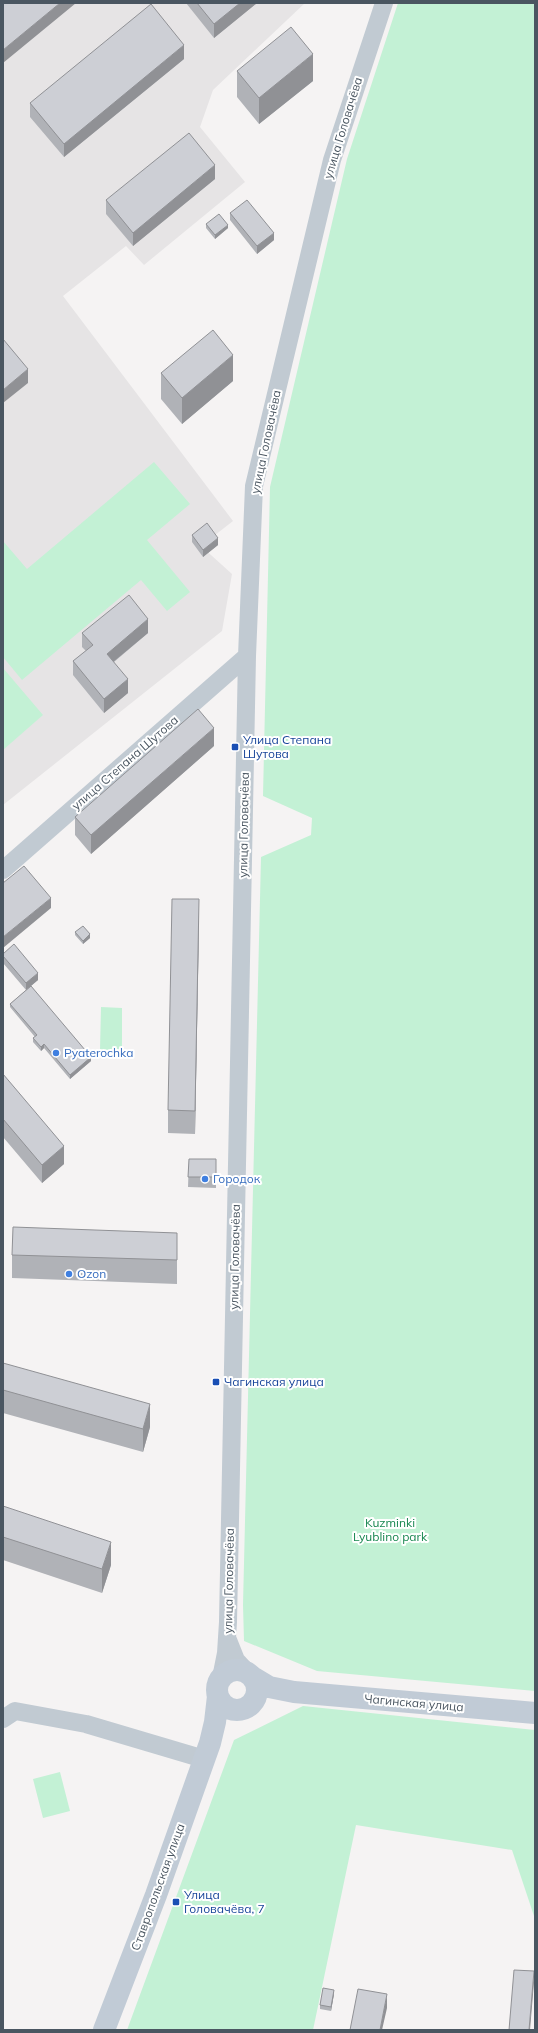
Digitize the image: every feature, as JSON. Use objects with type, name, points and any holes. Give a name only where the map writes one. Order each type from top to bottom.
[{"type":"street","name":"улица Головачёва","points":[[219,1687],[228,1640],[247,656],[254,486],[332,160],[384,3]]},
{"type":"street","name":"улица Степана Шутова","points":[[3,870],[247,656]]},
{"type":"street","name":"улица Головачёва","points":[[228,1640],[236,1660],[252,1676]]},
{"type":"street","points":[[238,1670],[252,1676],[258,1691],[253,1702],[246,1708],[231,1709],[225,1706],[219,1687],[231,1671],[238,1670]]},
{"type":"street","name":"Чагинская улица","points":[[252,1676],[269,1687],[294,1692],[535,1714]]},
{"type":"street","name":"Ставропольская улица","points":[[104,2030],[156,1895],[207,1751],[215,1722],[219,1687]]},
{"type":"street","name":"Чагинская улица","points":[[246,1708],[271,1697],[294,1692]]},
{"type":"street","name":"Ставропольская улица","points":[[207,1751],[222,1726],[246,1708]]},
{"type":"street","points":[[3,1719],[15,1711],[86,1724],[207,1751]]},
{"type":"shaded area","points":[[3,3],[305,3],[213,90],[200,127],[245,182],[144,265],[126,246],[63,296],[233,521],[201,546],[232,574],[222,631],[3,805]]},
{"type":"green space","name":"Kuzminki Lyublino park","points":[[398,3],[535,3],[535,1691],[317,1671],[244,1641],[243,1605],[261,857],[311,835],[312,818],[263,796],[270,487],[347,159]]},
{"type":"green space","points":[[154,462],[190,504],[147,540],[190,592],[167,611],[141,580],[22,680],[3,657],[3,541],[27,569]]},
{"type":"green space","points":[[3,668],[43,715],[3,750]]},
{"type":"green space","points":[[101,1007],[122,1008],[122,1051],[100,1050]]},
{"type":"green space","points":[[303,1706],[535,1730],[535,1919],[512,1850],[356,1825],[313,2030],[127,2030],[234,1740]]},
{"type":"green space","points":[[60,1772],[70,1811],[43,1818],[33,1779]]},
{"type":"building","points":[[3,3],[60,3],[3,50]]},
{"type":"building","points":[[197,3],[240,3],[214,24]]},
{"type":"building","points":[[151,4],[184,45],[64,144],[30,103]]},
{"type":"building","points":[[291,27],[313,54],[259,98],[237,71]]},
{"type":"building","points":[[189,133],[215,165],[133,233],[106,200]]},
{"type":"building","points":[[247,200],[274,233],[257,246],[230,213]]},
{"type":"building","points":[[219,214],[228,225],[215,235],[206,224]]},
{"type":"building","points":[[213,330],[233,355],[182,398],[161,373]]},
{"type":"building","points":[[3,339],[28,369],[3,390]]},
{"type":"building","points":[[207,523],[218,538],[203,550],[192,535]]},
{"type":"building","points":[[129,595],[148,619],[107,654],[128,679],[104,699],[73,661],[93,645],[82,633]]},
{"type":"building","points":[[198,709],[214,728],[91,835],[75,817]]},
{"type":"building","points":[[24,866],[51,898],[3,937],[3,883]]},
{"type":"building","points":[[172,899],[199,899],[195,1111],[168,1110]]},
{"type":"building","points":[[83,926],[90,934],[83,941],[75,932]]},
{"type":"building","points":[[14,944],[38,973],[26,983],[3,956],[3,954]]},
{"type":"building","points":[[31,986],[91,1057],[70,1075],[44,1044],[41,1047],[33,1038],[37,1035],[10,1004]]},
{"type":"building","points":[[3,1074],[64,1146],[42,1165],[3,1119]]},
{"type":"building","points":[[189,1159],[216,1159],[216,1177],[188,1177]]},
{"type":"building","points":[[13,1227],[177,1233],[177,1260],[12,1255]]},
{"type":"building","points":[[3,1363],[150,1404],[143,1429],[3,1390]]},
{"type":"building","points":[[3,1506],[111,1542],[102,1569],[3,1537]]},
{"type":"building","points":[[514,1970],[534,1971],[529,2030],[509,2030]]},
{"type":"building","points":[[323,1988],[334,1990],[331,2007],[320,2005]]},
{"type":"building","points":[[358,1989],[387,1994],[380,2030],[350,2030]]},
{"type":"place","name":"Улица Степана Шутова","points":[[235,747]]},
{"type":"place","name":"Pyaterochka","points":[[56,1053]]},
{"type":"place","name":"Городок","points":[[205,1179]]},
{"type":"place","name":"Ozon","points":[[69,1274]]},
{"type":"place","name":"Чагинская улица","points":[[216,1382]]},
{"type":"place","name":"Улица Головачёва, 7","points":[[176,1902]]}]
